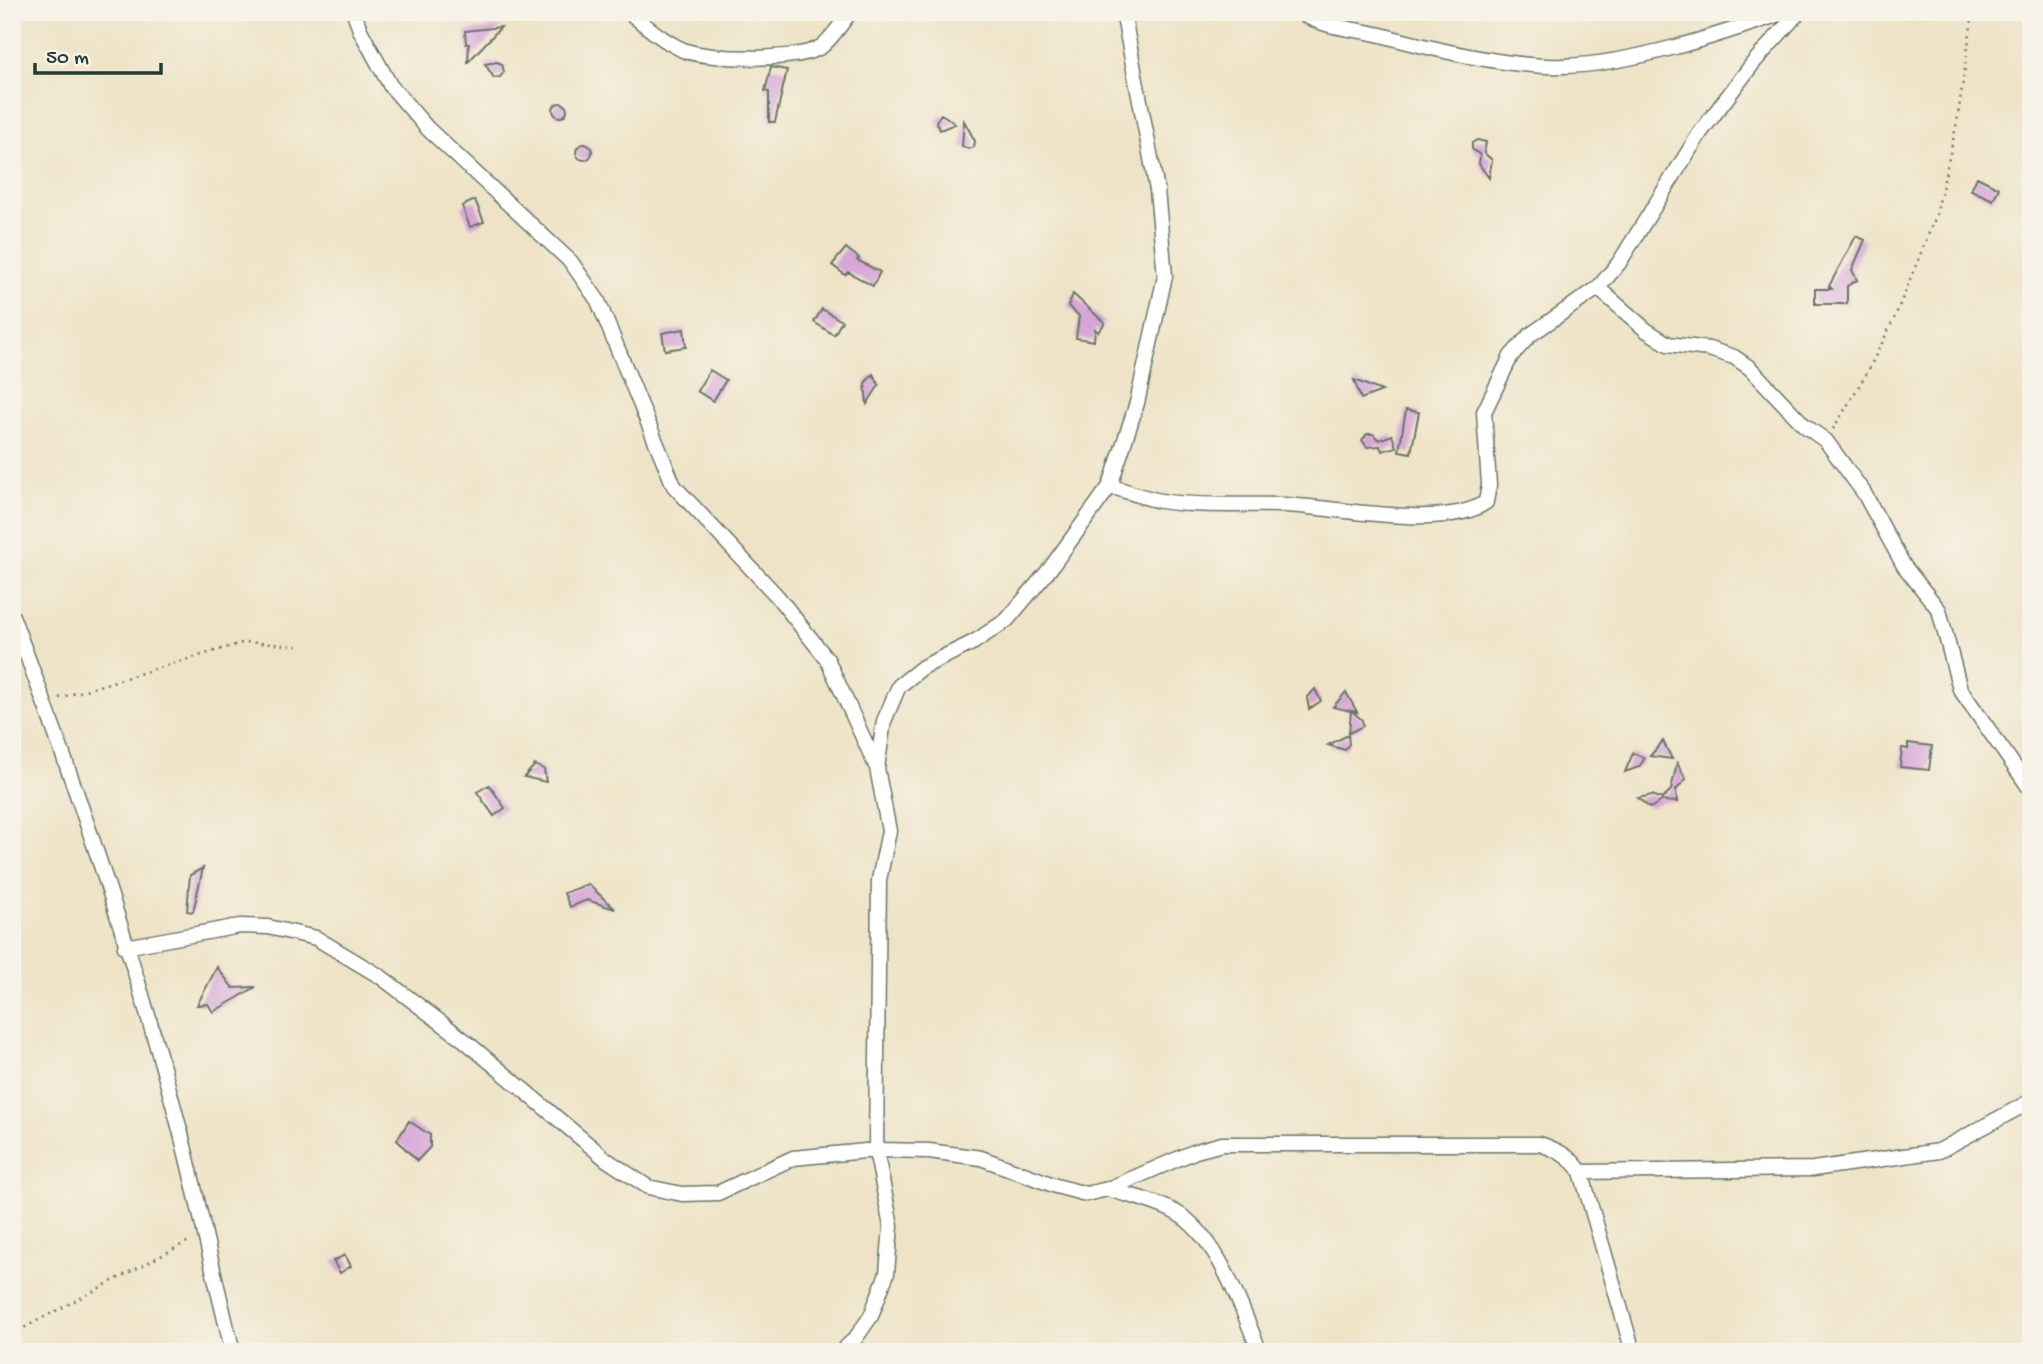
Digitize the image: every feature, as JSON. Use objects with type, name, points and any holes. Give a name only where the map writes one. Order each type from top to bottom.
[{"type":"street","points":[[354,12],[360,30],[390,85],[428,129],[570,262],[598,301],[674,486],[777,596],[827,659],[877,768],[889,831],[879,892],[876,1150],[891,1226],[887,1273],[871,1316],[855,1339],[841,1352]]},
{"type":"street","points":[[629,12],[656,34],[684,50],[758,58],[814,51],[824,45],[850,12]]},
{"type":"street","points":[[877,768],[884,721],[899,686],[923,667],[974,642],[1007,620],[1049,570],[1110,486],[1137,403],[1166,276],[1157,190],[1123,12]]},
{"type":"street","points":[[1300,12],[1332,26],[1431,48],[1563,66],[1623,58],[1738,28],[1785,12]]},
{"type":"street","points":[[1110,486],[1163,501],[1300,506],[1364,513],[1444,515],[1474,511],[1486,502],[1489,485],[1483,412],[1501,372],[1530,335],[1598,288],[1619,263],[1700,133],[1754,62],[1799,12]]},
{"type":"street","points":[[1598,288],[1646,330],[1668,344],[1709,349],[1734,357],[1750,368],[1804,425],[1826,441],[1864,494],[1904,566],[1939,610],[1961,690],[2031,790]]},
{"type":"street","points":[[12,616],[45,701],[125,947],[179,1129],[233,1352]]},
{"type":"street","points":[[125,947],[240,926],[268,927],[316,938],[381,977],[464,1040],[607,1160],[648,1187],[682,1194],[718,1193],[793,1157],[876,1150],[929,1151],[981,1158],[1056,1186],[1086,1194],[1108,1189],[1196,1151],[1222,1144],[1540,1144],[1558,1150],[1574,1162],[1581,1172],[1633,1352]]},
{"type":"street","points":[[1581,1172],[1813,1169],[1939,1152],[2031,1101]]},
{"type":"street","points":[[1108,1189],[1173,1210],[1192,1223],[1215,1253],[1260,1352]]},
{"type":"path","points":[[1826,441],[1868,371],[1894,319],[1937,216],[1957,122],[1973,12]]},
{"type":"path","points":[[45,701],[245,642],[298,646]]},
{"type":"path","points":[[12,1334],[205,1233]]},
{"type":"building","points":[[501,27],[468,62],[469,44],[466,44],[465,31]]},
{"type":"building","points":[[485,64],[502,64],[504,72],[500,77],[494,78]]},
{"type":"building","points":[[771,67],[787,70],[775,122],[769,122],[769,92],[765,91]]},
{"type":"building","points":[[557,103],[563,103],[567,110],[563,117],[557,117],[553,113],[553,107]]},
{"type":"building","points":[[941,114],[955,124],[940,130],[936,121]]},
{"type":"building","points":[[964,121],[975,141],[974,147],[968,149],[962,146]]},
{"type":"building","points":[[1477,140],[1486,142],[1484,153],[1492,160],[1489,178],[1479,164],[1480,155],[1472,149],[1472,143]]},
{"type":"building","points":[[584,144],[590,146],[590,158],[584,160],[578,158],[576,152],[578,146]]},
{"type":"building","points":[[1977,177],[1999,188],[1993,200],[1971,190]]},
{"type":"building","points":[[475,200],[484,222],[470,227],[462,206]]},
{"type":"building","points":[[1856,236],[1865,240],[1852,270],[1857,280],[1847,286],[1847,304],[1815,304],[1815,289],[1832,289],[1829,286]]},
{"type":"building","points":[[846,248],[859,258],[857,260],[880,272],[873,286],[848,272],[845,275],[832,265]]},
{"type":"building","points":[[1073,294],[1105,323],[1098,332],[1095,329],[1094,341],[1076,338],[1079,316],[1068,306]]},
{"type":"building","points":[[822,309],[842,321],[834,335],[814,322]]},
{"type":"building","points":[[684,329],[686,347],[665,350],[662,333]]},
{"type":"building","points":[[710,370],[726,380],[713,401],[697,391]]},
{"type":"building","points":[[873,374],[879,385],[867,404],[865,383]]},
{"type":"building","points":[[1354,380],[1382,391],[1361,399]]},
{"type":"building","points":[[1406,410],[1419,412],[1411,453],[1399,451]]},
{"type":"building","points":[[1367,434],[1373,434],[1379,440],[1392,435],[1396,447],[1382,451],[1380,446],[1367,447],[1362,440]]},
{"type":"building","points":[[1315,689],[1321,701],[1309,709],[1307,698]]},
{"type":"building","points":[[1346,692],[1357,712],[1352,711],[1362,720],[1363,726],[1349,733],[1351,711],[1333,707]]},
{"type":"building","points":[[1348,735],[1349,744],[1345,750],[1328,745]]},
{"type":"building","points":[[1663,741],[1672,759],[1650,756]]},
{"type":"building","points":[[1908,743],[1932,746],[1929,770],[1900,767],[1902,748],[1908,749]]},
{"type":"building","points":[[1633,753],[1645,758],[1639,767],[1625,772]]},
{"type":"building","points":[[1677,763],[1686,779],[1676,790],[1677,802],[1662,801],[1650,808],[1638,798],[1652,795],[1662,799],[1671,790]]},
{"type":"building","points":[[535,765],[544,769],[546,782],[524,777]]},
{"type":"building","points":[[489,785],[505,808],[494,816],[477,792]]},
{"type":"building","points":[[203,868],[193,912],[187,911],[190,875]]},
{"type":"building","points":[[588,884],[615,909],[587,900],[570,907],[564,893]]},
{"type":"building","points":[[217,967],[233,988],[256,987],[213,1012],[208,1004],[197,1005]]},
{"type":"building","points":[[409,1121],[430,1135],[430,1147],[417,1161],[397,1140]]},
{"type":"building","points":[[345,1255],[351,1266],[340,1273],[333,1261]]}]
